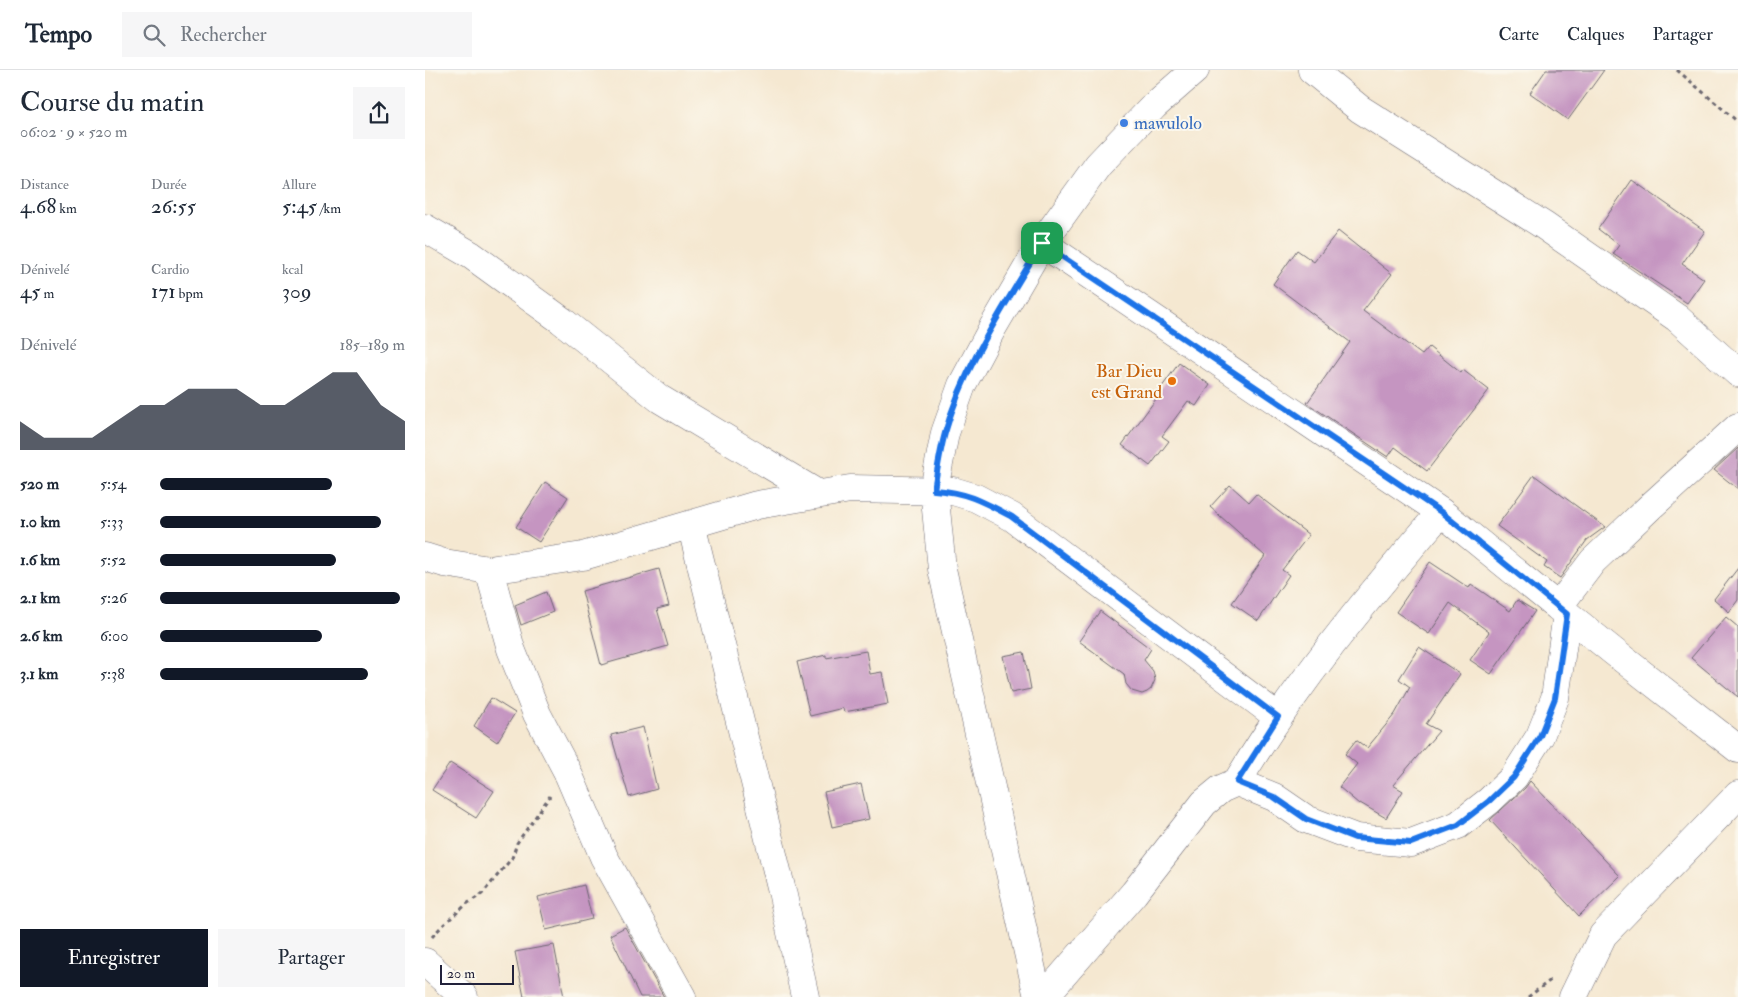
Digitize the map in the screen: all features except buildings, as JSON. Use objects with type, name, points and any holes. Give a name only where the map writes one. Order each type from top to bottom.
[{"type":"street","points":[[1038,997],[942,569],[934,490],[945,433],[963,385],[993,327],[1042,243],[1098,165],[1154,106],[1195,70]]},
{"type":"street","points":[[1312,70],[1360,109],[1543,225],[1677,318],[1738,373]]},
{"type":"street","points":[[425,228],[471,255],[561,320],[660,400],[818,494]]},
{"type":"street","points":[[1042,243],[1441,512],[1738,749]]},
{"type":"street","points":[[1237,782],[1274,797],[1306,819],[1355,838],[1411,843],[1458,825],[1489,801],[1514,777],[1540,736],[1555,698],[1563,610],[1593,561],[1738,427]]},
{"type":"street","points":[[425,557],[444,563],[489,570],[583,556],[757,505],[818,494],[850,489],[953,491],[976,498],[1012,517],[1278,717]]},
{"type":"street","points":[[1043,997],[1134,894],[1204,803],[1221,789],[1237,782],[1278,717],[1343,628],[1441,512]]},
{"type":"street","points":[[691,524],[782,891],[805,997]]},
{"type":"street","points":[[489,570],[511,649],[537,714],[567,771],[604,857],[682,997]]},
{"type":"street","points":[[1573,997],[1603,935],[1738,795]]},
{"type":"street","points":[[428,951],[464,997]]},
{"type":"path","points":[[1677,70],[1738,122]]},
{"type":"path","points":[[428,951],[441,926],[468,903],[482,894],[512,858],[517,843],[567,771]]},
{"type":"place","name":"mawulolo","points":[[1124,123]]},
{"type":"place","name":"Bar Dieu est Grand","points":[[1172,381]]},
{"type":"route","points":[[1042,243],[1441,512],[1567,614],[1555,698],[1540,736],[1514,777],[1489,801],[1458,825],[1411,843],[1355,838],[1306,819],[1274,797],[1237,782],[1278,717],[1012,517],[976,498],[953,491],[934,490],[945,433],[963,385],[993,327],[1042,243]]}]
